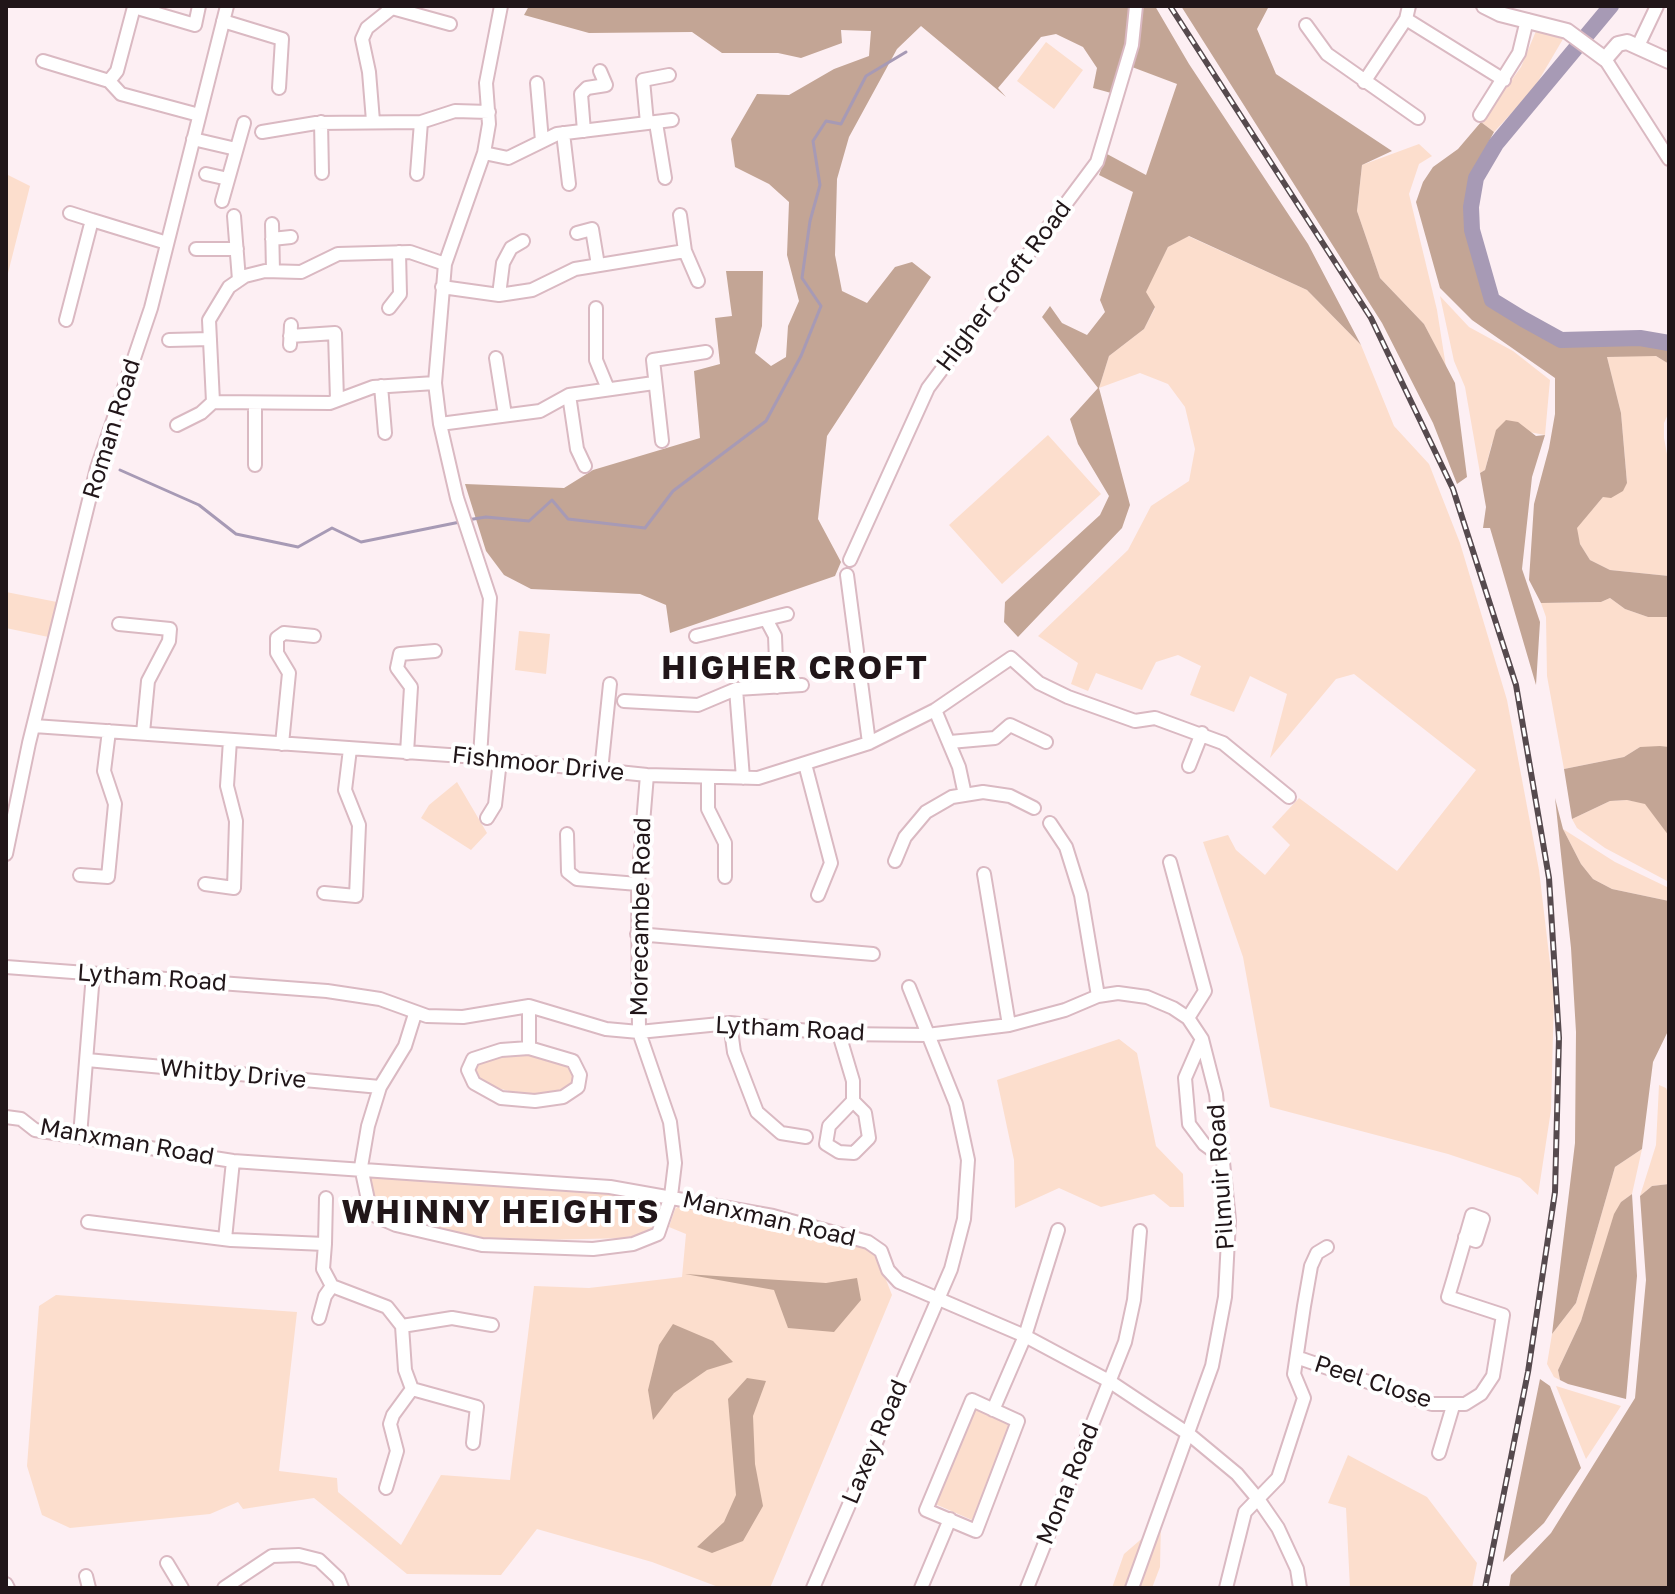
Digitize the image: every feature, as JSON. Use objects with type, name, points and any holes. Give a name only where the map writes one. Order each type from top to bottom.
[{"type":"main road","points":[[1484,6],[1583,41],[1605,59],[1621,43],[1638,46],[1669,61]]},
{"type":"street","points":[[109,81],[117,71],[134,7],[195,25],[199,6]]},
{"type":"street","name":"Roman Road","points":[[6,854],[12,792],[34,726],[97,468],[151,308],[227,6]]},
{"type":"street","points":[[480,757],[490,598],[457,498],[440,424],[435,383],[445,264],[484,153],[489,112],[486,83],[501,6]]},
{"type":"street","name":"Higher Croft Road","points":[[850,560],[928,388],[1097,162],[1132,45],[1136,6]]},
{"type":"street","points":[[1638,46],[1657,6]]},
{"type":"street","points":[[373,121],[369,72],[362,39],[367,28],[392,8],[450,24]]},
{"type":"street","points":[[1364,82],[1408,13],[1504,80]]},
{"type":"street","points":[[1480,115],[1519,53],[1527,20]]},
{"type":"street","points":[[223,21],[282,39],[279,88]]},
{"type":"street","points":[[1306,25],[1327,54],[1418,118]]},
{"type":"street","points":[[1605,59],[1669,159]]},
{"type":"street","points":[[43,61],[109,81],[121,94],[199,115]]},
{"type":"street","points":[[584,131],[581,94],[587,88],[606,85],[600,71]]},
{"type":"street","points":[[665,178],[643,80],[669,75]]},
{"type":"street","points":[[537,83],[542,141]]},
{"type":"street","points":[[262,132],[321,122],[421,122],[455,111],[489,112]]},
{"type":"street","points":[[484,153],[508,158],[563,133],[672,120]]},
{"type":"street","points":[[321,122],[322,173]]},
{"type":"street","points":[[417,174],[421,122]]},
{"type":"street","points":[[222,201],[244,123]]},
{"type":"street","points":[[563,133],[569,184]]},
{"type":"street","points":[[193,139],[236,149]]},
{"type":"street","points":[[206,174],[228,179]]},
{"type":"street","points":[[70,213],[167,243]]},
{"type":"street","points":[[680,215],[685,251],[698,281]]},
{"type":"street","points":[[234,216],[239,280]]},
{"type":"street","points":[[66,320],[92,220]]},
{"type":"street","points":[[272,224],[273,271]]},
{"type":"street","points":[[577,233],[592,229],[598,265]]},
{"type":"street","points":[[272,239],[291,237]]},
{"type":"street","points":[[499,295],[503,263],[511,248],[523,241]]},
{"type":"street","points":[[196,249],[237,249]]},
{"type":"street","points":[[442,287],[499,295],[532,290],[575,269],[685,251]]},
{"type":"street","points":[[389,308],[400,294],[399,252]]},
{"type":"street","points":[[213,402],[209,320],[216,303],[239,280],[273,271],[301,272],[338,254],[410,252],[445,264]]},
{"type":"street","points":[[596,308],[596,360],[608,389]]},
{"type":"street","points":[[290,336],[335,333],[337,400]]},
{"type":"street","points":[[169,340],[210,339]]},
{"type":"street","points":[[662,441],[653,360],[706,352]]},
{"type":"street","points":[[496,358],[505,415]]},
{"type":"street","points":[[177,425],[201,413],[213,402],[255,405],[337,400],[381,386],[435,383]]},
{"type":"street","points":[[440,424],[540,411],[569,395],[654,383]]},
{"type":"street","points":[[381,386],[385,433]]},
{"type":"street","points":[[569,395],[577,449],[585,466]]},
{"type":"street","points":[[251,461],[255,405]]},
{"type":"street","points":[[847,575],[869,743]]},
{"type":"street","points":[[696,636],[787,614]]},
{"type":"street","points":[[766,619],[775,636],[777,687]]},
{"type":"street","points":[[119,624],[170,629],[169,641],[148,681],[143,733]]},
{"type":"street","points":[[282,744],[289,673],[277,653],[277,638],[284,633],[314,636]]},
{"type":"street","points":[[407,753],[411,687],[397,668],[400,654],[435,651]]},
{"type":"street","name":"Fishmoor Drive","points":[[34,726],[480,757],[647,775],[758,778],[869,743],[935,710],[1013,658],[1039,683],[1068,697],[1135,721],[1155,718],[1202,733]]},
{"type":"street","points":[[601,771],[610,684]]},
{"type":"street","points":[[624,701],[698,705],[736,689],[802,685]]},
{"type":"street","points":[[736,689],[743,778]]},
{"type":"street","points":[[935,710],[950,742],[965,795]]},
{"type":"street","points":[[950,742],[995,738],[1010,725],[1046,742]]},
{"type":"street","points":[[80,875],[108,877],[115,804],[104,771],[109,731]]},
{"type":"street","points":[[1189,766],[1202,733],[1223,743],[1289,797]]},
{"type":"street","points":[[205,884],[234,888],[236,821],[227,786],[230,740]]},
{"type":"street","points":[[324,893],[356,896],[359,825],[345,790],[350,749]]},
{"type":"street","points":[[487,818],[495,805],[500,760]]},
{"type":"street","points":[[805,764],[831,863],[818,895]]},
{"type":"street","name":"Morecambe Road","points":[[361,1167],[371,1214],[396,1225],[482,1245],[593,1249],[633,1244],[658,1234],[671,1196],[675,1163],[670,1122],[639,1032],[638,884],[647,775]]},
{"type":"street","points":[[708,778],[708,809],[725,843],[725,877]]},
{"type":"street","points":[[895,861],[905,837],[926,812],[952,797],[983,792],[1010,796],[1034,808]]},
{"type":"street","points":[[1050,823],[1066,847],[1081,895],[1098,996]]},
{"type":"street","points":[[567,834],[568,872],[577,879],[638,884]]},
{"type":"street","points":[[1170,862],[1205,991],[1188,1018]]},
{"type":"street","points":[[984,874],[1009,1025]]},
{"type":"street","points":[[637,934],[873,954]]},
{"type":"street","name":"Lytham Road","points":[[6,967],[327,991],[380,999],[415,1014],[463,1017],[529,1006],[606,1029],[639,1032],[730,1023],[839,1034],[927,1035],[1009,1025],[1065,1010],[1098,996],[1118,993],[1147,997],[1188,1018]]},
{"type":"street","points":[[80,1136],[93,974]]},
{"type":"street","name":"Laxey Road","points":[[817,1587],[951,1269],[964,1219],[968,1160],[956,1104],[909,987]]},
{"type":"street","points":[[529,1006],[529,1048]]},
{"type":"street","points":[[361,1167],[380,1087],[405,1046],[415,1014]]},
{"type":"street","name":"Pilmuir Road","points":[[1132,1588],[1190,1435],[1212,1366],[1225,1297],[1229,1220],[1216,1094],[1202,1039],[1188,1018]]},
{"type":"street","points":[[730,1023],[734,1052],[757,1112],[781,1133],[806,1137]]},
{"type":"street","points":[[839,1034],[853,1081],[853,1101]]},
{"type":"street","points":[[1202,1039],[1185,1078],[1189,1124],[1204,1144],[1223,1158]]},
{"type":"street","points":[[529,1048],[573,1061],[580,1075],[578,1087],[563,1097],[535,1101],[501,1098],[474,1083],[468,1070],[473,1059],[501,1050],[529,1048]]},
{"type":"street","name":"Whitby Drive","points":[[87,1060],[380,1087]]},
{"type":"street","name":"Manxman Road","points":[[6,1117],[21,1119],[35,1130],[233,1161],[361,1167],[610,1187],[773,1216],[868,1242],[881,1251],[888,1270],[899,1282],[938,1296],[1025,1336],[1109,1381],[1190,1435],[1237,1474],[1258,1499],[1278,1528],[1297,1569],[1300,1588]]},
{"type":"street","points":[[225,1239],[233,1161]]},
{"type":"street","points":[[326,1198],[323,1269],[332,1286],[387,1307],[402,1326],[405,1370],[412,1389]]},
{"type":"street","points":[[88,1222],[225,1239],[325,1244]]},
{"type":"street","points":[[993,1410],[1025,1336],[1058,1230]]},
{"type":"street","name":"Mona Road","points":[[1027,1588],[1125,1342],[1134,1300],[1140,1231]]},
{"type":"street","name":"Peel Close","points":[[1299,1358],[1432,1404],[1465,1404],[1481,1394],[1493,1376],[1503,1315],[1448,1297],[1465,1237]]},
{"type":"street","points":[[1226,1588],[1245,1512],[1278,1478],[1304,1398],[1294,1374],[1299,1358],[1311,1266],[1317,1253],[1327,1247]]},
{"type":"street","points":[[319,1318],[325,1296],[332,1286]]},
{"type":"street","points":[[402,1326],[452,1318],[492,1325]]},
{"type":"street","points":[[412,1389],[477,1407],[473,1443]]},
{"type":"street","points":[[386,1488],[397,1451],[390,1424],[412,1389]]},
{"type":"street","points":[[972,1400],[993,1410],[1018,1421],[976,1531],[926,1510],[972,1400]]},
{"type":"street","points":[[1439,1453],[1453,1406]]},
{"type":"street","points":[[921,1588],[950,1519]]},
{"type":"street","points":[[224,1588],[272,1556],[299,1555],[319,1560],[338,1578],[342,1588]]},
{"type":"street","points":[[167,1563],[182,1588]]},
{"type":"shaded area","points":[[529,6],[1155,6],[1189,64],[1308,244],[1361,345],[1307,290],[1189,236],[1168,247],[1146,292],[1155,307],[1144,329],[1109,356],[1099,388],[1130,505],[1122,528],[1018,637],[1004,622],[1005,602],[1100,515],[1109,496],[1078,444],[1070,419],[1098,388],[1042,317],[1050,306],[1062,323],[1087,335],[1105,312],[1100,300],[1133,192],[1099,175],[1107,154],[1146,175],[1177,84],[1132,67],[1122,96],[1093,88],[1097,68],[1083,47],[1056,34],[1041,37],[998,88],[1006,97],[921,26],[897,49],[849,137],[837,179],[835,255],[842,291],[867,303],[895,267],[912,262],[931,277],[827,436],[818,519],[841,562],[835,576],[670,633],[666,605],[640,594],[531,589],[504,575],[486,551],[465,484],[564,488],[593,470],[700,438],[694,371],[720,364],[715,318],[732,316],[726,271],[763,271],[762,326],[755,353],[771,366],[786,357],[788,326],[799,301],[787,255],[789,202],[769,184],[735,167],[731,139],[757,94],[789,95],[834,69],[869,56],[871,31],[841,30],[842,43],[801,58],[778,53],[722,53],[692,32],[589,33],[524,15]]},
{"type":"shaded area","points":[[1181,6],[1269,6],[1257,29],[1276,74],[1392,151],[1362,165],[1357,211],[1380,278],[1424,324],[1455,383],[1467,477],[1457,484],[1433,423],[1382,323]]},
{"type":"shaded area","points":[[1536,31],[1563,39],[1533,90],[1494,132],[1481,122],[1521,67]]},
{"type":"shaded area","points":[[1046,42],[1083,70],[1054,109],[1017,81]]},
{"type":"shaded area","points":[[1481,122],[1494,132],[1470,176],[1467,209],[1474,252],[1490,301],[1560,343],[1641,342],[1669,347],[1669,364],[1656,356],[1607,357],[1621,413],[1627,483],[1623,491],[1611,498],[1603,497],[1577,528],[1580,544],[1590,560],[1610,570],[1669,576],[1669,617],[1648,617],[1625,609],[1610,598],[1601,602],[1541,603],[1529,580],[1534,504],[1555,414],[1555,378],[1472,320],[1440,288],[1416,202],[1423,182],[1433,167],[1458,149]]},
{"type":"shaded area","points":[[1419,144],[1432,156],[1419,164],[1409,194],[1437,310],[1446,367],[1424,324],[1380,278],[1357,211],[1362,165]]},
{"type":"shaded area","points":[[6,174],[30,186],[6,281]]},
{"type":"shaded area","points":[[1188,236],[1307,290],[1361,345],[1394,426],[1429,464],[1460,543],[1507,700],[1539,870],[1554,997],[1551,1110],[1538,1195],[1520,1178],[1448,1154],[1270,1107],[1243,957],[1203,842],[1228,835],[1236,850],[1265,875],[1290,845],[1272,827],[1299,798],[1397,871],[1476,770],[1354,674],[1336,679],[1270,758],[1287,694],[1250,676],[1234,712],[1190,695],[1201,666],[1178,655],[1156,662],[1142,690],[1096,673],[1088,691],[1071,684],[1078,663],[1038,636],[1128,550],[1151,506],[1189,481],[1195,449],[1185,407],[1168,384],[1140,373],[1099,388],[1109,356],[1144,329],[1155,308],[1145,292],[1168,247]]},
{"type":"shaded area","points":[[1440,296],[1469,327],[1513,351],[1550,380],[1545,435],[1529,432],[1492,443],[1485,470],[1480,473],[1465,387],[1454,361]]},
{"type":"shaded area","points":[[1656,356],[1669,364],[1669,412],[1664,423],[1664,438],[1669,465],[1669,576],[1610,570],[1590,560],[1580,544],[1576,528],[1603,497],[1627,483],[1621,413],[1607,357]]},
{"type":"shaded area","points":[[1506,420],[1518,422],[1536,436],[1545,435],[1532,477],[1522,569],[1540,622],[1536,685],[1490,528],[1483,528],[1486,507],[1480,473],[1485,470],[1496,430]]},
{"type":"shaded area","points":[[1048,435],[1101,494],[1002,584],[949,525]]},
{"type":"shaded area","points":[[6,592],[62,603],[53,638],[6,628]]},
{"type":"shaded area","points":[[1610,598],[1625,609],[1648,617],[1669,617],[1669,747],[1640,747],[1624,757],[1564,769],[1547,676],[1546,617],[1541,603],[1601,602]]},
{"type":"shaded area","points":[[519,631],[550,634],[546,674],[515,670]]},
{"type":"shaded area","points":[[1640,747],[1669,747],[1669,836],[1645,804],[1627,800],[1610,801],[1572,819],[1564,769],[1624,757]]},
{"type":"shaded area","points":[[457,782],[487,833],[471,850],[421,818],[429,805]]},
{"type":"shaded area","points":[[1555,798],[1563,829],[1581,864],[1593,879],[1612,889],[1669,901],[1669,1029],[1653,1062],[1642,1149],[1615,1167],[1576,1303],[1552,1334],[1575,1143],[1576,1032],[1571,948]]},
{"type":"shaded area","points":[[1610,801],[1645,803],[1669,836],[1669,882],[1605,848],[1577,828],[1572,819]]},
{"type":"shaded area","points":[[1563,829],[1615,862],[1669,888],[1669,901],[1612,889],[1593,879],[1581,864]]},
{"type":"shaded area","points":[[1119,1039],[1137,1053],[1156,1146],[1183,1174],[1184,1207],[1170,1207],[1154,1194],[1101,1207],[1059,1188],[1015,1208],[1014,1160],[997,1080]]},
{"type":"shaded area","points":[[504,1054],[533,1054],[572,1067],[573,1084],[563,1091],[529,1096],[497,1088],[478,1078],[475,1067],[481,1061]]},
{"type":"shaded area","points":[[1659,1085],[1666,1088],[1669,1095],[1669,1184],[1652,1186],[1640,1196],[1656,1145]]},
{"type":"shaded area","points":[[1642,1149],[1632,1194],[1621,1202],[1581,1321],[1558,1370],[1560,1380],[1554,1377],[1547,1364],[1552,1334],[1576,1303],[1615,1167]]},
{"type":"shaded area","points":[[375,1172],[658,1198],[663,1209],[656,1229],[631,1238],[490,1241],[420,1226],[372,1205],[370,1178]]},
{"type":"shaded area","points":[[1669,1184],[1669,1588],[1509,1588],[1511,1575],[1551,1533],[1635,1398],[1646,1280],[1640,1196],[1652,1186]]},
{"type":"shaded area","points":[[1632,1194],[1637,1276],[1626,1399],[1568,1384],[1560,1380],[1558,1370],[1581,1321],[1614,1214],[1621,1202]]},
{"type":"shaded area","points":[[683,1203],[864,1245],[876,1254],[892,1295],[770,1588],[721,1588],[652,1562],[537,1529],[501,1575],[407,1574],[314,1498],[243,1509],[238,1502],[210,1514],[70,1528],[42,1515],[27,1466],[39,1306],[56,1295],[297,1312],[279,1471],[337,1478],[338,1492],[401,1545],[441,1475],[510,1480],[534,1286],[589,1288],[682,1277],[686,1234],[669,1227],[675,1209]]},
{"type":"shaded area","points":[[685,1274],[826,1283],[857,1278],[861,1300],[834,1332],[788,1328],[774,1290]]},
{"type":"shaded area","points":[[673,1324],[713,1341],[733,1362],[707,1370],[674,1393],[653,1420],[648,1390],[659,1345]]},
{"type":"shaded area","points":[[747,1378],[766,1381],[753,1416],[755,1464],[763,1506],[743,1541],[712,1553],[697,1547],[724,1522],[736,1495],[728,1399]]},
{"type":"shaded area","points":[[1540,1379],[1550,1386],[1581,1468],[1544,1523],[1503,1562]]},
{"type":"shaded area","points":[[1556,1386],[1621,1406],[1586,1459]]},
{"type":"shaded area","points":[[974,1408],[1011,1424],[972,1520],[935,1504]]},
{"type":"shaded area","points":[[1348,1455],[1427,1497],[1477,1563],[1472,1588],[1350,1588],[1346,1508],[1328,1503]]},
{"type":"shaded area","points":[[1161,1522],[1160,1567],[1152,1588],[1112,1588],[1124,1554]]},
{"type":"waterway","points":[[1611,6],[1496,144],[1476,178],[1471,207],[1472,230],[1492,300],[1523,319],[1561,340],[1640,338],[1669,343]]},
{"type":"waterway","points":[[467,520],[486,517],[529,521],[552,500],[568,519],[645,528],[673,491],[766,421],[801,356],[821,306],[802,278],[810,221],[820,185],[813,141],[826,121],[841,124],[866,76],[906,52]]},
{"type":"waterway","points":[[120,470],[199,505],[236,534],[298,547],[332,528],[361,542],[460,522]]},
{"type":"railway","points":[[1170,6],[1371,318],[1453,489],[1516,685],[1549,878],[1559,1038],[1555,1192],[1528,1372],[1485,1588]]},
{"type":"district","name":"HIGHER CROFT","points":[[795,669]]},
{"type":"district","name":"WHINNY HEIGHTS","points":[[501,1213]]}]
